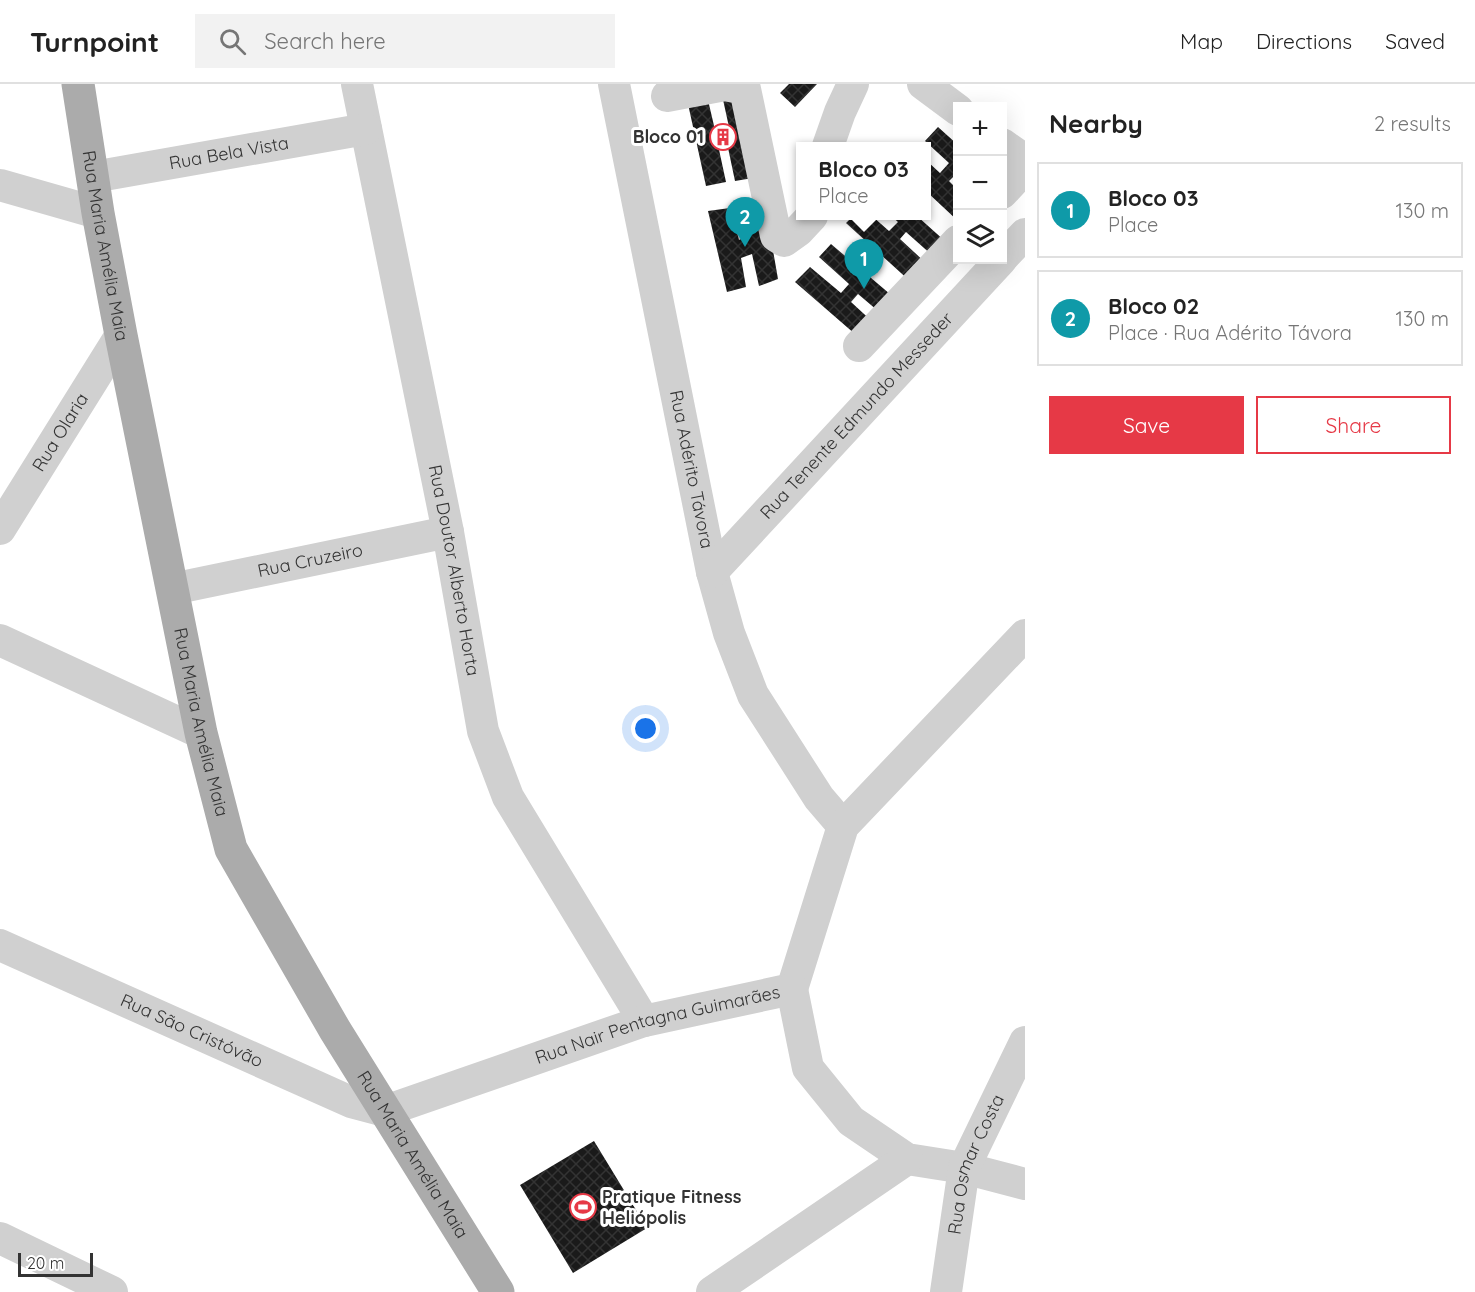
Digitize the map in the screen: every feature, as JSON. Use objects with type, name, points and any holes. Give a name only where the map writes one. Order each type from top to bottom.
[{"type":"main road","name":"Rua Maria Amélia Maia","points":[[78,84],[98,213],[121,335],[201,733],[231,849],[335,1030],[498,1292]]},
{"type":"street","name":"Rua Doutor Alberto Horta","points":[[357,84],[448,532],[483,730],[508,797],[644,1021]]},
{"type":"street","name":"Rua Adérito Távora","points":[[614,84],[712,572],[729,633],[753,695],[819,798],[843,826]]},
{"type":"street","points":[[830,142],[853,84]]},
{"type":"street","points":[[923,84],[953,107]]},
{"type":"street","points":[[667,96],[725,85],[745,89],[776,236],[784,241],[808,220]]},
{"type":"street","name":"Rua Bela Vista","points":[[93,177],[366,129]]},
{"type":"street","points":[[1007,147],[1025,160]]},
{"type":"street","points":[[1007,188],[1025,168]]},
{"type":"street","points":[[0,185],[98,213]]},
{"type":"street","name":"Rua Tenente Edmundo Messeder","points":[[1007,254],[1025,234]]},
{"type":"street","points":[[860,346],[953,245]]},
{"type":"street","name":"Rua Tenente Edmundo Messeder","points":[[712,572],[997,264]]},
{"type":"street","name":"Rua Olaria","points":[[0,530],[121,335]]},
{"type":"street","name":"Rua Cruzeiro","points":[[172,589],[448,532]]},
{"type":"street","name":"Rua Nair Pentagna Guimarães","points":[[385,1112],[644,1021],[792,989],[843,826],[1025,635]]},
{"type":"street","points":[[0,640],[201,733]]},
{"type":"street","name":"Rua São Cristóvão","points":[[0,945],[351,1102],[385,1112]]},
{"type":"street","points":[[792,989],[808,1068],[851,1121],[907,1160],[964,1168],[1025,1184]]},
{"type":"street","name":"Rua Osmar Costa","points":[[946,1292],[964,1168],[1025,1042]]},
{"type":"street","points":[[712,1292],[907,1160]]},
{"type":"street","points":[[0,1238],[112,1292]]},
{"type":"building","points":[[789,84],[817,84],[795,107],[780,93]]},
{"type":"building","name":"Bloco 01","points":[[741,91],[759,177],[735,181],[727,143],[718,145],[726,182],[706,186],[688,104],[708,100],[715,130],[729,127],[722,95]]},
{"type":"building","points":[[938,127],[953,140],[953,177],[949,181],[953,185],[953,216],[931,196],[931,165],[940,173],[949,163],[931,146],[931,142],[926,142]]},
{"type":"building","points":[[764,199],[778,279],[759,286],[752,254],[741,258],[746,287],[727,292],[708,211],[730,208],[739,240],[748,236],[742,204]]},
{"type":"building","points":[[849,220],[877,220],[889,231],[898,222],[896,220],[921,220],[946,242],[933,256],[906,232],[900,239],[928,265],[912,283],[846,223]]},
{"type":"building","points":[[831,244],[897,300],[884,316],[858,294],[851,302],[876,325],[863,341],[795,282],[810,267],[841,293],[849,284],[819,257]]},
{"type":"building","name":"Pratique Fitness Heliópolis","points":[[594,1141],[647,1228],[573,1273],[520,1185]]},
{"type":"place","name":"Bloco 01","points":[[723,137]]},
{"type":"place","name":"Bloco 02","points":[[745,247]]},
{"type":"place","name":"Bloco 03","points":[[864,289]]},
{"type":"place","name":"Pratique Fitness Heliópolis","points":[[583,1207]]}]
